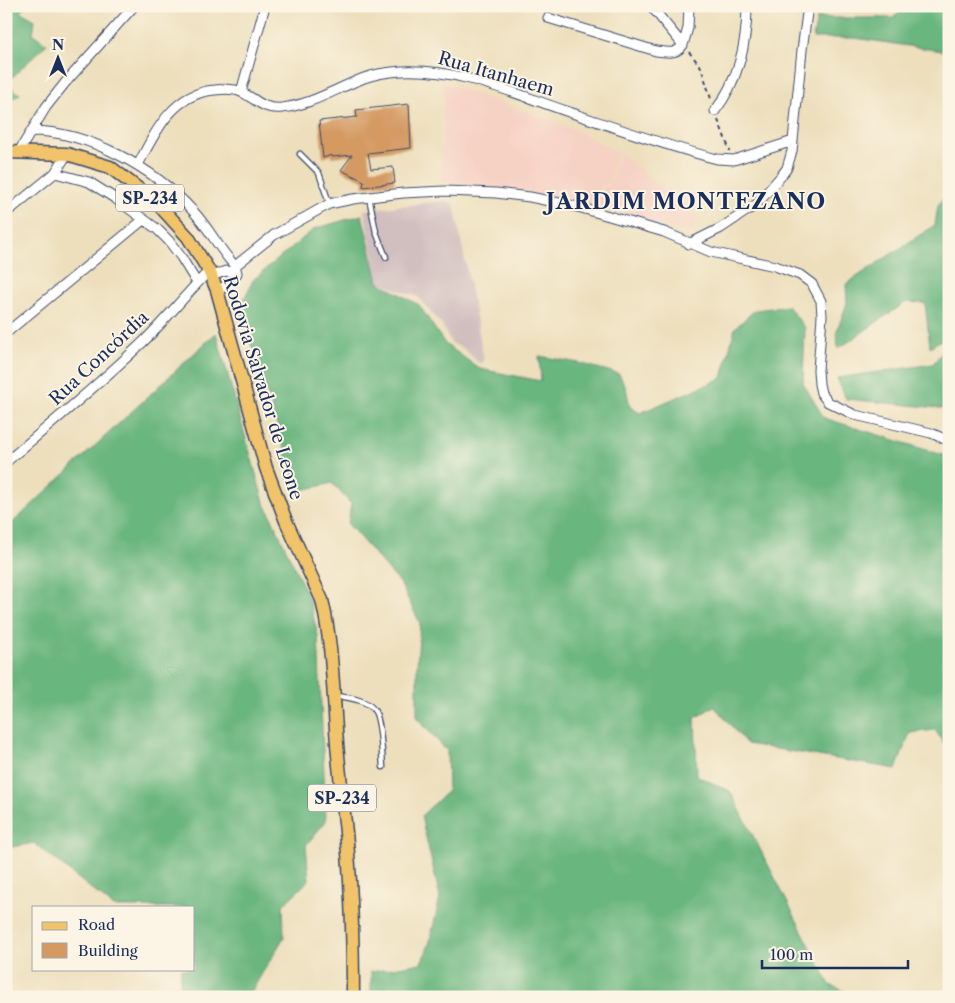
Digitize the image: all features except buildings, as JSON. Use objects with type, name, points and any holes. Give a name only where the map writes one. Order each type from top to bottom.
[{"type":"main road","name":"Rodovia Salvador de Leone","points":[[12,152],[68,154],[110,167],[158,204],[188,237],[210,274],[217,290],[266,468],[286,521],[322,600],[329,635],[349,871],[354,997]]},
{"type":"street","points":[[12,152],[32,131],[46,107],[65,83],[134,6]]},
{"type":"street","points":[[241,92],[265,6]]},
{"type":"street","points":[[651,6],[683,45]]},
{"type":"street","points":[[548,18],[656,51],[675,52],[683,45],[688,28],[690,6]]},
{"type":"street","points":[[715,111],[728,91],[741,60],[747,30],[747,6]]},
{"type":"street","points":[[689,244],[721,228],[757,204],[787,168],[793,141],[808,6]]},
{"type":"street","name":"Rua Itanhaem","points":[[138,165],[162,125],[182,101],[193,94],[206,90],[225,89],[241,92],[264,106],[283,108],[308,102],[364,78],[399,71],[428,71],[460,77],[517,93],[566,111],[718,159],[734,160],[793,141]]},
{"type":"street","points":[[32,131],[49,131],[76,138],[110,151],[138,165],[182,199],[201,220],[236,269]]},
{"type":"street","points":[[6,213],[55,173],[68,154]]},
{"type":"street","points":[[55,173],[88,182],[116,199],[156,229],[169,241],[182,258],[197,283]]},
{"type":"street","points":[[217,290],[231,284],[236,269],[274,235],[329,204],[403,193],[445,191],[496,193],[578,207],[664,232],[711,252],[775,266],[800,274],[817,291],[822,308],[818,370],[821,393],[828,402],[855,415],[931,433],[949,441]]},
{"type":"street","points":[[6,333],[143,220]]},
{"type":"street","points":[[210,274],[236,269]]},
{"type":"street","name":"Rua Concórdia","points":[[6,462],[112,371],[161,324],[197,283],[210,274]]},
{"type":"lane","points":[[300,154],[319,173],[329,204]]},
{"type":"lane","points":[[369,197],[376,232],[386,257]]},
{"type":"lane","points":[[333,696],[349,697],[374,709],[378,718],[383,768]]},
{"type":"shaded area","points":[[444,83],[574,129],[617,152],[610,182],[600,188],[595,205],[516,189],[441,182]]},
{"type":"shaded area","points":[[620,153],[698,217],[692,234],[597,206],[602,190],[612,182]]},
{"type":"shaded area","points":[[444,201],[454,204],[484,359],[480,364],[463,348],[451,343],[442,325],[418,297],[378,282],[364,210]]},
{"type":"green space","points":[[6,6],[24,6],[21,12],[35,20],[33,34],[47,44],[6,83]]},
{"type":"green space","points":[[907,6],[949,6],[949,52],[855,38],[813,38],[817,18],[893,18]]},
{"type":"green space","points":[[6,84],[20,94],[6,102]]},
{"type":"green space","points":[[949,192],[949,335],[930,347],[925,303],[906,302],[838,349],[837,331],[847,303],[846,284],[935,225],[938,205]]},
{"type":"green space","points":[[362,215],[378,282],[419,305],[445,344],[480,369],[541,381],[539,356],[579,363],[619,374],[626,388],[630,407],[640,413],[722,378],[735,328],[755,310],[788,306],[805,328],[803,383],[824,418],[949,457],[949,751],[935,730],[910,733],[896,769],[747,744],[714,706],[695,718],[697,776],[730,791],[830,985],[858,997],[371,997],[371,972],[421,963],[429,945],[440,897],[421,816],[448,791],[447,751],[417,718],[417,665],[420,623],[400,583],[348,524],[351,504],[332,483],[298,491],[240,308],[253,280],[314,229]]},
{"type":"green space","points":[[216,333],[263,499],[309,599],[318,636],[326,821],[306,845],[309,880],[283,905],[284,937],[248,997],[171,997],[180,988],[181,970],[195,970],[195,906],[113,906],[34,843],[6,848],[6,529]]},
{"type":"green space","points":[[949,344],[949,409],[846,399],[837,378],[933,364]]},
{"type":"district","name":"JARDIM MONTEZANO","points":[[686,201]]}]
